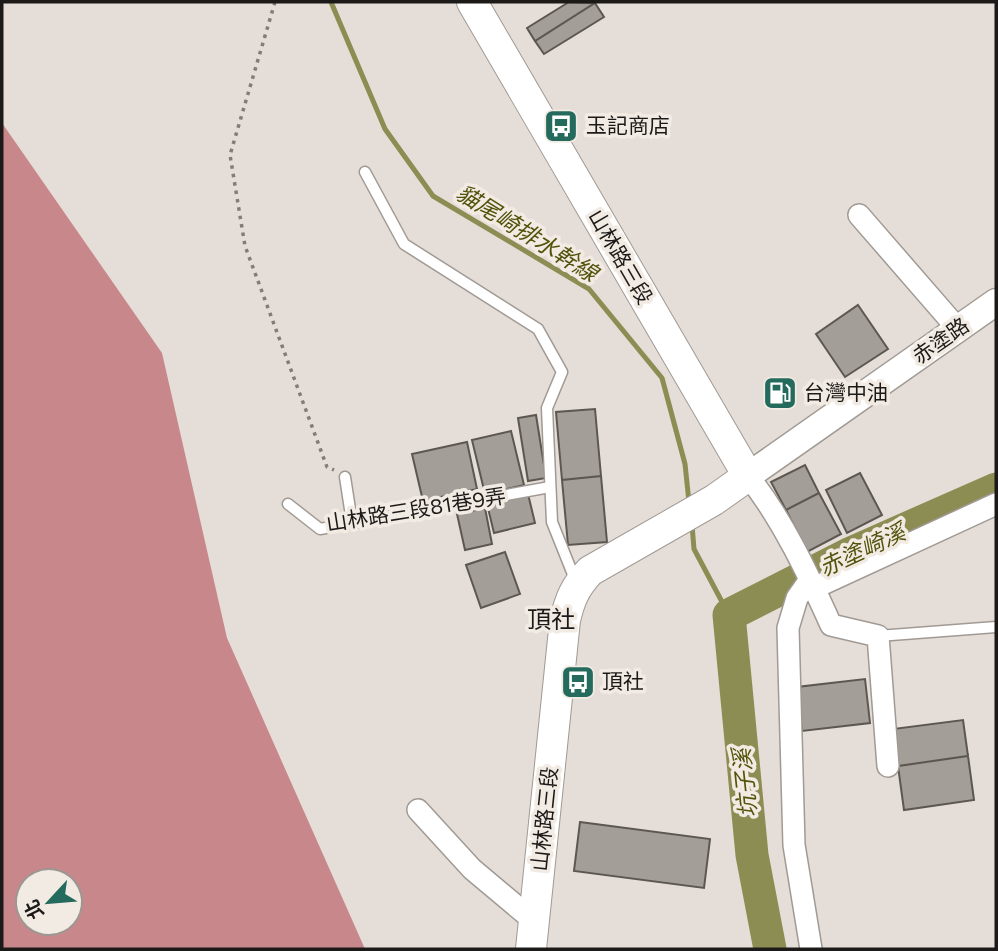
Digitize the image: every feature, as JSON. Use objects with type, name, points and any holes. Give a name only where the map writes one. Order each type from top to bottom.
[{"type":"main road","name":"山林路三段","points":[[472,2],[748,476]]},
{"type":"main road","points":[[578,584],[590,571],[714,500],[748,476]]},
{"type":"main road","name":"山林路三段","points":[[533,935],[565,620],[569,601],[578,584]]},
{"type":"street","points":[[859,215],[958,329]]},
{"type":"street","name":"赤塗路","points":[[748,476],[996,302]]},
{"type":"street","points":[[748,476],[779,520],[831,625],[878,636],[888,766]]},
{"type":"street","points":[[811,949],[793,845],[788,628],[797,598],[812,584],[996,504]]},
{"type":"street","points":[[418,810],[533,935]]},
{"type":"lane","points":[[365,172],[404,244],[538,329],[562,372],[547,408],[552,522],[578,584]]},
{"type":"lane","points":[[345,477],[352,522]]},
{"type":"lane","name":"山林路三段81巷9弄","points":[[288,504],[320,529],[550,487]]},
{"type":"lane","points":[[878,636],[996,627]]},
{"type":"path","points":[[275,2],[230,155],[245,246],[327,467],[345,477]]},
{"type":"shaded area","points":[[2,123],[162,353],[227,638],[365,949],[2,949]]},
{"type":"building","points":[[569,2],[595,3],[535,41],[527,28]]},
{"type":"building","points":[[595,3],[604,17],[544,54],[535,41]]},
{"type":"building","points":[[858,305],[888,349],[845,377],[816,334]]},
{"type":"building","points":[[595,409],[601,476],[562,480],[556,412]]},
{"type":"building","points":[[536,415],[546,478],[528,481],[518,418]]},
{"type":"building","points":[[511,431],[524,485],[485,494],[472,440]]},
{"type":"building","points":[[467,442],[477,489],[423,501],[412,454]]},
{"type":"building","points":[[805,465],[819,493],[786,510],[771,482]]},
{"type":"building","points":[[860,473],[882,515],[847,533],[826,490]]},
{"type":"building","points":[[601,476],[607,542],[568,545],[562,480]]},
{"type":"building","points":[[819,493],[841,534],[807,552],[786,510]]},
{"type":"building","points":[[528,494],[535,523],[494,533],[487,504]]},
{"type":"building","points":[[485,508],[492,544],[465,550],[457,514]]},
{"type":"building","points":[[505,552],[520,594],[481,608],[466,565]]},
{"type":"building","points":[[865,679],[870,723],[802,731],[797,687]]},
{"type":"building","points":[[963,720],[968,756],[898,766],[893,729]]},
{"type":"building","points":[[968,756],[974,800],[904,810],[898,766]]},
{"type":"building","points":[[580,822],[710,839],[704,888],[574,871]]},
{"type":"waterway","name":"貓尾崎排水幹線","points":[[331,2],[385,129],[433,196],[589,289],[662,378],[685,464],[689,502]]},
{"type":"waterway","name":"坑子溪","points":[[770,949],[752,855],[729,615],[851,553],[996,489]]},
{"type":"waterway","name":"貓尾崎排水幹線","points":[[692,525],[694,549],[729,615]]},
{"type":"place","name":"玉記商店","points":[[561,126]]},
{"type":"place","name":"台灣中油","points":[[780,393]]},
{"type":"place","name":"頂社","points":[[578,682]]},
{"type":"district","name":"頂社","points":[[551,620]]},
{"type":"water label","name":"赤塗崎溪","points":[[862,550]]}]
